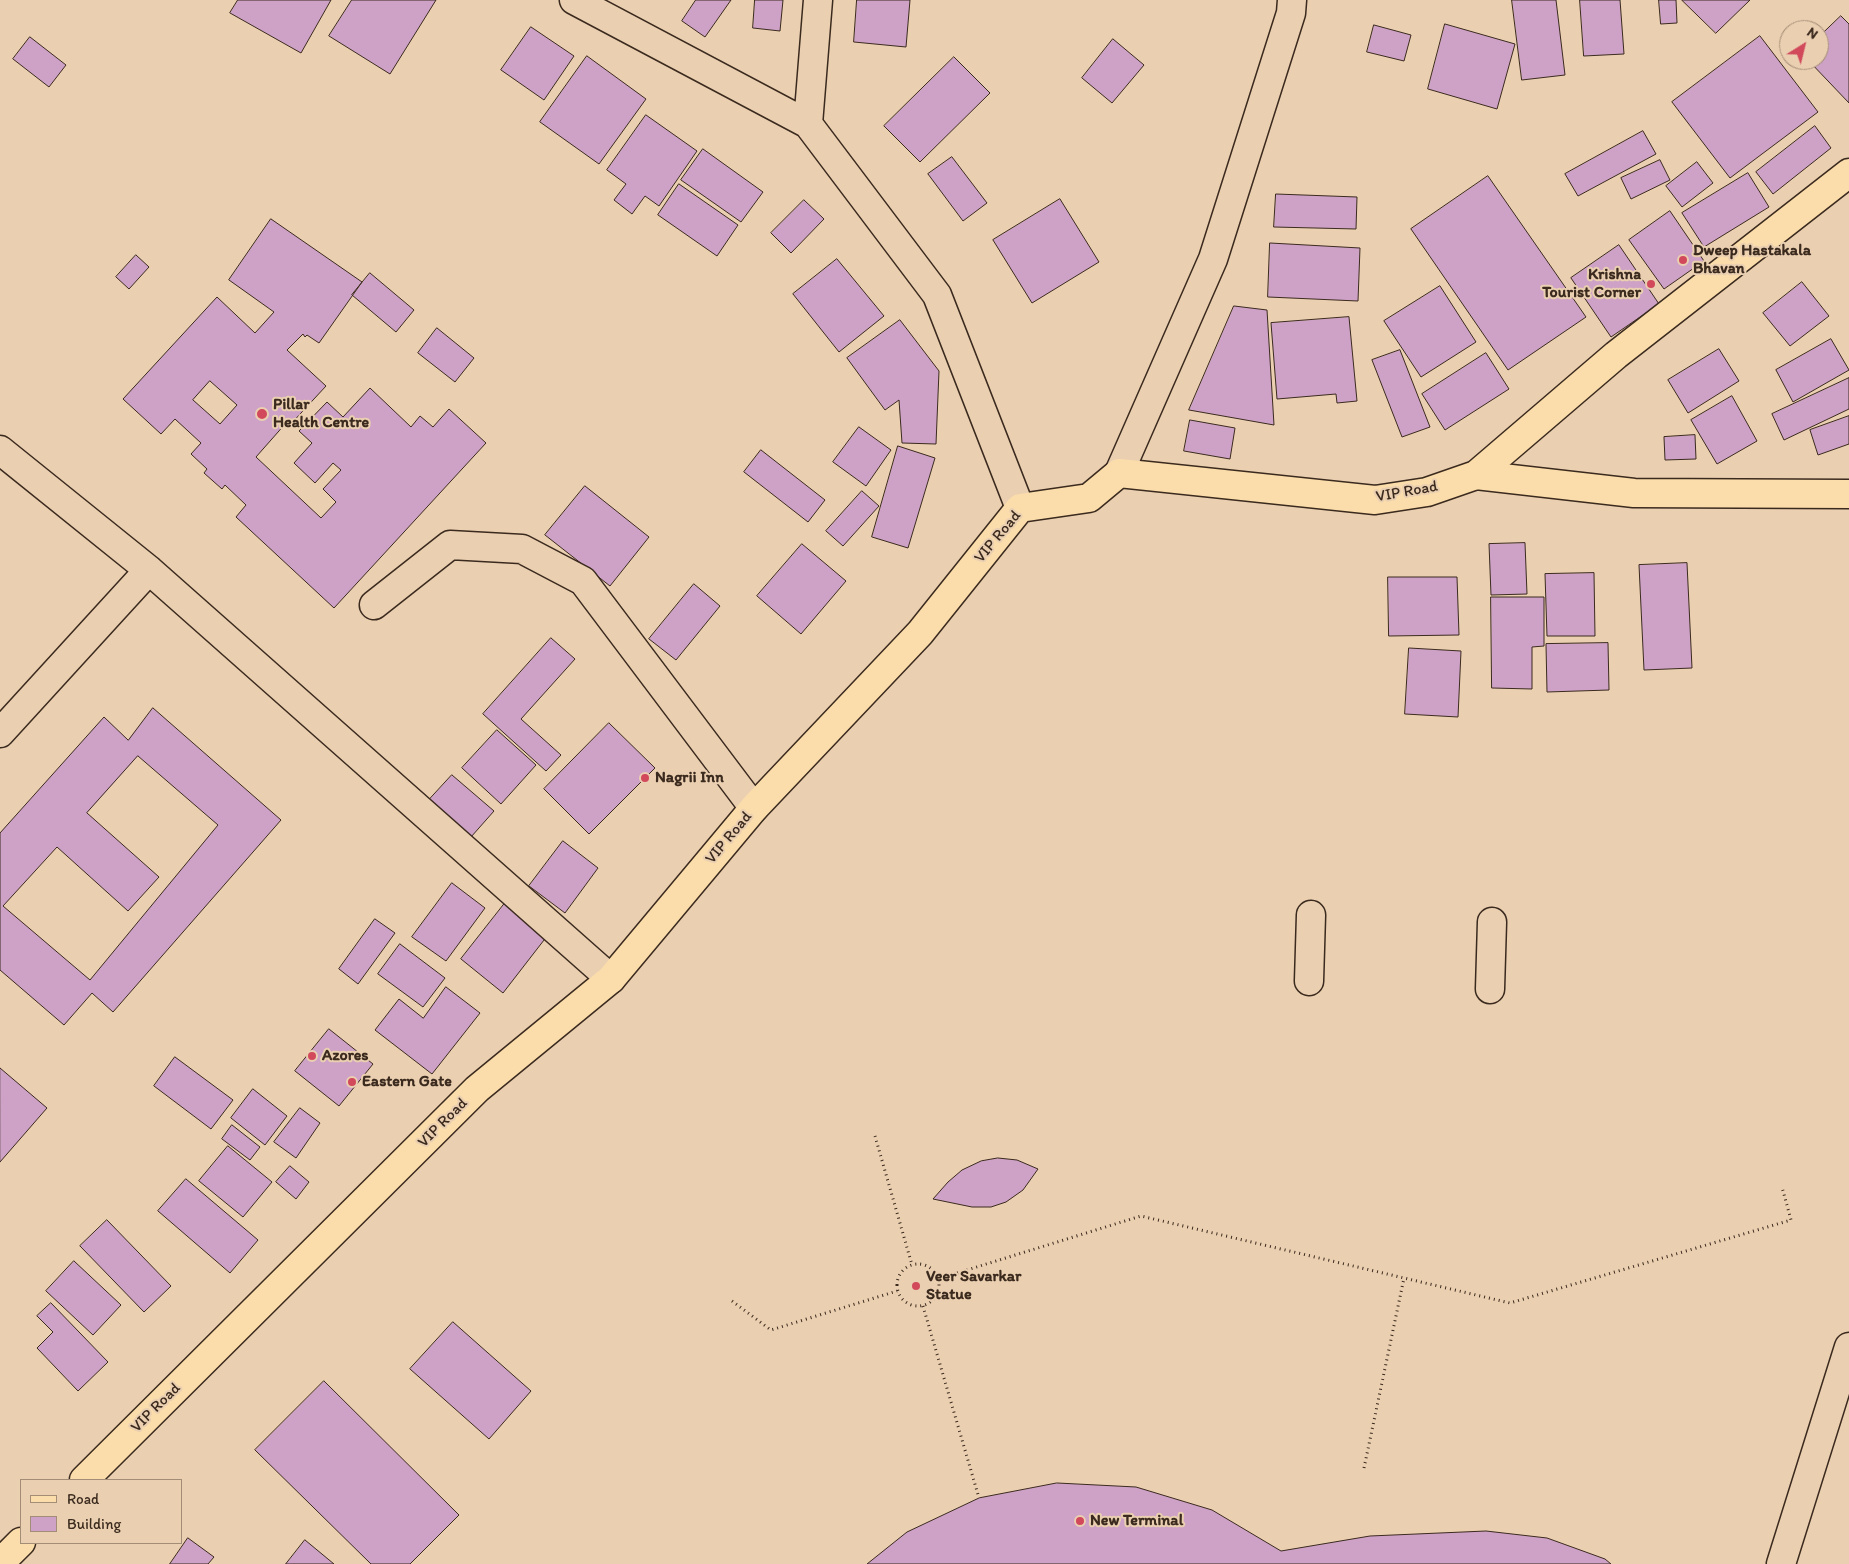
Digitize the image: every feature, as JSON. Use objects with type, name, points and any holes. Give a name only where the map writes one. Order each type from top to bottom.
[{"type":"main road","name":"VIP Road","points":[[85,1479],[477,1089],[611,980],[754,808],[920,633],[1020,508],[1089,498],[1119,472],[1375,500],[1426,492],[1476,475],[1616,355],[1849,173]]},
{"type":"main road","name":"VIP Road","points":[[1476,475],[1634,493],[1849,494]]},
{"type":"main road","points":[[0,1563],[20,1543]]},
{"type":"street","points":[[808,124],[818,0]]},
{"type":"street","points":[[1119,472],[1213,259],[1292,13],[1292,0]]},
{"type":"street","points":[[586,3],[808,124],[937,295],[1020,508]]},
{"type":"street","points":[[0,450],[149,570],[611,980]]},
{"type":"street","points":[[374,604],[450,545],[522,549],[583,581],[754,808]]},
{"type":"street","points":[[0,733],[149,570]]},
{"type":"street","points":[[1309,981],[1311,914]]},
{"type":"street","points":[[1490,989],[1492,922]]},
{"type":"street","points":[[1781,1564],[1849,1348]]},
{"type":"path","points":[[875,1136],[912,1265]]},
{"type":"path","points":[[938,1279],[1141,1216],[1510,1303],[1790,1220],[1782,1187]]},
{"type":"path","points":[[921,1264],[928,1267],[938,1279],[938,1290],[935,1297],[924,1306],[914,1307],[907,1304],[900,1298],[897,1291],[897,1280],[900,1273],[912,1265],[921,1264]]},
{"type":"path","points":[[1364,1468],[1404,1278]]},
{"type":"path","points":[[732,1302],[771,1330],[897,1291]]},
{"type":"path","points":[[924,1306],[979,1498]]},
{"type":"building","points":[[238,0],[331,0],[301,53],[230,13]]},
{"type":"building","points":[[352,0],[436,0],[390,74],[329,36]]},
{"type":"building","points":[[696,0],[731,0],[705,37],[682,21]]},
{"type":"building","points":[[755,0],[783,0],[780,31],[753,28]]},
{"type":"building","points":[[857,0],[910,0],[906,47],[854,42]]},
{"type":"building","points":[[1512,0],[1556,0],[1565,75],[1522,80]]},
{"type":"building","points":[[1580,0],[1620,0],[1624,54],[1584,56]]},
{"type":"building","points":[[1659,0],[1676,0],[1677,23],[1661,24]]},
{"type":"building","points":[[1682,0],[1750,0],[1716,33]]},
{"type":"building","points":[[1841,16],[1849,24],[1849,103],[1818,70],[1829,70],[1829,27]]},
{"type":"building","points":[[1445,24],[1515,44],[1497,109],[1428,89]]},
{"type":"building","points":[[1374,25],[1411,35],[1404,61],[1367,52]]},
{"type":"building","points":[[531,27],[574,56],[544,100],[501,70]]},
{"type":"building","points":[[1760,36],[1779,61],[1779,70],[1786,70],[1818,112],[1730,178],[1672,102]]},
{"type":"building","points":[[30,37],[66,65],[49,87],[13,59]]},
{"type":"building","points":[[1113,39],[1144,65],[1112,103],[1082,78]]},
{"type":"building","points":[[587,56],[646,99],[599,164],[540,122]]},
{"type":"building","points":[[954,57],[990,93],[920,162],[884,126]]},
{"type":"building","points":[[646,115],[697,151],[659,206],[645,196],[632,214],[614,200],[626,184],[607,170]]},
{"type":"building","points":[[1815,126],[1831,148],[1773,194],[1756,172]]},
{"type":"building","points":[[1643,131],[1656,154],[1578,196],[1565,174]]},
{"type":"building","points":[[703,149],[763,192],[741,222],[681,180]]},
{"type":"building","points":[[952,157],[987,203],[963,221],[928,174]]},
{"type":"building","points":[[1660,160],[1670,180],[1631,199],[1621,178]]},
{"type":"building","points":[[1697,162],[1713,183],[1682,207],[1666,186]]},
{"type":"building","points":[[1748,173],[1769,207],[1704,247],[1682,213]]},
{"type":"building","points":[[1488,176],[1586,317],[1508,370],[1411,229]]},
{"type":"building","points":[[679,184],[738,225],[717,256],[658,215]]},
{"type":"building","points":[[1276,194],[1357,197],[1356,229],[1274,227]]},
{"type":"building","points":[[1060,199],[1099,262],[1032,303],[993,240]]},
{"type":"building","points":[[804,200],[824,219],[791,253],[771,233]]},
{"type":"building","points":[[1670,211],[1704,261],[1664,289],[1629,240]]},
{"type":"building","points":[[271,219],[362,282],[319,343],[307,335],[305,337],[303,334],[287,350],[326,386],[289,426],[286,423],[256,457],[321,518],[336,502],[323,489],[341,470],[333,463],[315,483],[294,463],[312,443],[299,431],[327,402],[343,417],[370,388],[411,427],[420,416],[433,427],[449,409],[486,443],[334,608],[236,517],[246,505],[225,485],[222,489],[204,473],[207,469],[191,454],[201,443],[175,419],[161,434],[123,399],[217,297],[255,333],[274,312],[229,280]],"holes":[[[210,381],[237,405],[220,424],[193,400]]]},
{"type":"building","points":[[1270,243],[1360,248],[1358,301],[1268,297]]},
{"type":"building","points":[[1619,245],[1659,304],[1611,337],[1571,278]]},
{"type":"building","points":[[136,255],[149,267],[129,289],[116,277]]},
{"type":"building","points":[[837,259],[884,316],[839,352],[793,294]]},
{"type":"building","points":[[370,273],[414,310],[396,332],[352,295]]},
{"type":"building","points":[[1802,282],[1829,316],[1790,346],[1763,313]]},
{"type":"building","points":[[1440,286],[1476,342],[1421,377],[1384,321]]},
{"type":"building","points":[[1234,306],[1267,310],[1274,425],[1189,410]]},
{"type":"building","points":[[1349,317],[1357,401],[1337,403],[1336,394],[1277,399],[1271,323]]},
{"type":"building","points":[[900,320],[939,371],[936,444],[902,443],[899,400],[885,410],[847,358]]},
{"type":"building","points":[[437,328],[474,358],[455,382],[418,353]]},
{"type":"building","points":[[1831,339],[1849,370],[1793,402],[1776,370]]},
{"type":"building","points":[[1719,349],[1739,381],[1688,413],[1668,380]]},
{"type":"building","points":[[1400,350],[1430,427],[1402,437],[1372,360]]},
{"type":"building","points":[[1486,353],[1509,389],[1445,430],[1422,394]]},
{"type":"building","points":[[1849,378],[1849,409],[1784,440],[1772,414]]},
{"type":"building","points":[[1732,396],[1757,441],[1717,464],[1691,420]]},
{"type":"building","points":[[1849,416],[1849,444],[1818,455],[1810,430]]},
{"type":"building","points":[[1190,420],[1235,428],[1230,459],[1184,451]]},
{"type":"building","points":[[859,427],[891,450],[866,486],[833,462]]},
{"type":"building","points":[[1695,435],[1696,459],[1665,460],[1664,437]]},
{"type":"building","points":[[898,446],[935,458],[908,548],[872,537]]},
{"type":"building","points":[[761,450],[825,500],[808,522],[744,472]]},
{"type":"building","points":[[585,486],[649,537],[610,586],[545,535]]},
{"type":"building","points":[[862,491],[879,506],[843,546],[826,531]]},
{"type":"building","points":[[1525,543],[1527,594],[1491,595],[1489,544]]},
{"type":"building","points":[[802,544],[846,581],[801,634],[757,596]]},
{"type":"building","points":[[1687,563],[1692,668],[1644,670],[1639,565]]},
{"type":"building","points":[[1594,573],[1595,636],[1547,636],[1545,574]]},
{"type":"building","points":[[1388,577],[1457,577],[1459,635],[1389,636]]},
{"type":"building","points":[[694,584],[720,606],[676,660],[649,639]]},
{"type":"building","points":[[1491,597],[1544,597],[1544,646],[1532,647],[1532,689],[1492,688]]},
{"type":"building","points":[[551,638],[575,659],[521,719],[561,755],[546,771],[483,714]]},
{"type":"building","points":[[1608,643],[1609,690],[1547,692],[1546,644]]},
{"type":"building","points":[[1409,648],[1461,651],[1458,717],[1405,714]]},
{"type":"building","points":[[153,708],[281,820],[113,1012],[92,993],[64,1025],[0,970],[0,833],[104,717],[128,740]],"holes":[[[138,756],[218,825],[90,980],[3,906],[57,847],[128,911],[159,877],[87,813]]]},
{"type":"building","points":[[609,723],[655,768],[589,834],[544,789]]},
{"type":"building","points":[[497,730],[536,765],[501,804],[462,768]]},
{"type":"building","points":[[452,775],[494,811],[471,837],[429,800]]},
{"type":"building","points":[[563,841],[598,868],[565,913],[529,886]]},
{"type":"building","points":[[452,883],[485,908],[446,961],[412,937]]},
{"type":"building","points":[[509,898],[551,931],[503,993],[461,959]]},
{"type":"building","points":[[375,919],[395,933],[358,984],[339,969]]},
{"type":"building","points":[[400,944],[445,978],[423,1007],[378,974]]},
{"type":"building","points":[[446,987],[480,1013],[432,1074],[375,1030],[399,999],[423,1018]]},
{"type":"building","points":[[329,1029],[373,1064],[339,1106],[295,1071]]},
{"type":"building","points":[[175,1057],[233,1100],[211,1129],[154,1086]]},
{"type":"building","points":[[0,1068],[47,1108],[0,1162]]},
{"type":"building","points":[[253,1089],[287,1116],[265,1145],[231,1118]]},
{"type":"building","points":[[300,1108],[320,1123],[296,1158],[274,1142]]},
{"type":"building","points":[[232,1125],[260,1147],[250,1160],[222,1139]]},
{"type":"building","points":[[228,1146],[272,1182],[243,1217],[199,1181]]},
{"type":"building","points":[[998,1158],[1017,1160],[1038,1169],[1023,1190],[1006,1202],[991,1207],[972,1207],[933,1199],[962,1170],[981,1161]]},
{"type":"building","points":[[290,1166],[309,1182],[296,1199],[276,1182]]},
{"type":"building","points":[[186,1179],[258,1240],[230,1273],[158,1211]]},
{"type":"building","points":[[107,1220],[171,1286],[144,1312],[80,1246]]},
{"type":"building","points":[[74,1261],[121,1305],[93,1335],[46,1291]]},
{"type":"building","points":[[51,1303],[108,1362],[78,1391],[37,1348],[53,1332],[37,1316]]},
{"type":"building","points":[[453,1322],[531,1391],[489,1439],[410,1369]]},
{"type":"building","points":[[324,1381],[459,1515],[410,1564],[371,1564],[255,1450]]},
{"type":"building","name":"New Terminal","points":[[1057,1483],[1136,1487],[1212,1510],[1281,1551],[1370,1536],[1486,1531],[1547,1538],[1605,1559],[1611,1564],[867,1564],[907,1532],[979,1498]]},
{"type":"building","points":[[188,1538],[214,1557],[208,1564],[170,1564]]},
{"type":"building","points":[[305,1540],[334,1564],[286,1564]]},
{"type":"place","name":"Dweep Hastakala Bhavan","points":[[1683,260]]},
{"type":"place","name":"Krishna Tourist Corner","points":[[1651,284]]},
{"type":"place","name":"Pillar Health Centre","points":[[262,414]]},
{"type":"place","name":"Nagrii Inn","points":[[645,778]]},
{"type":"place","name":"Azores","points":[[312,1056]]},
{"type":"place","name":"Eastern Gate","points":[[352,1082]]},
{"type":"place","name":"Veer Savarkar Statue","points":[[916,1286]]},
{"type":"place","name":"New Terminal","points":[[1080,1521]]}]
